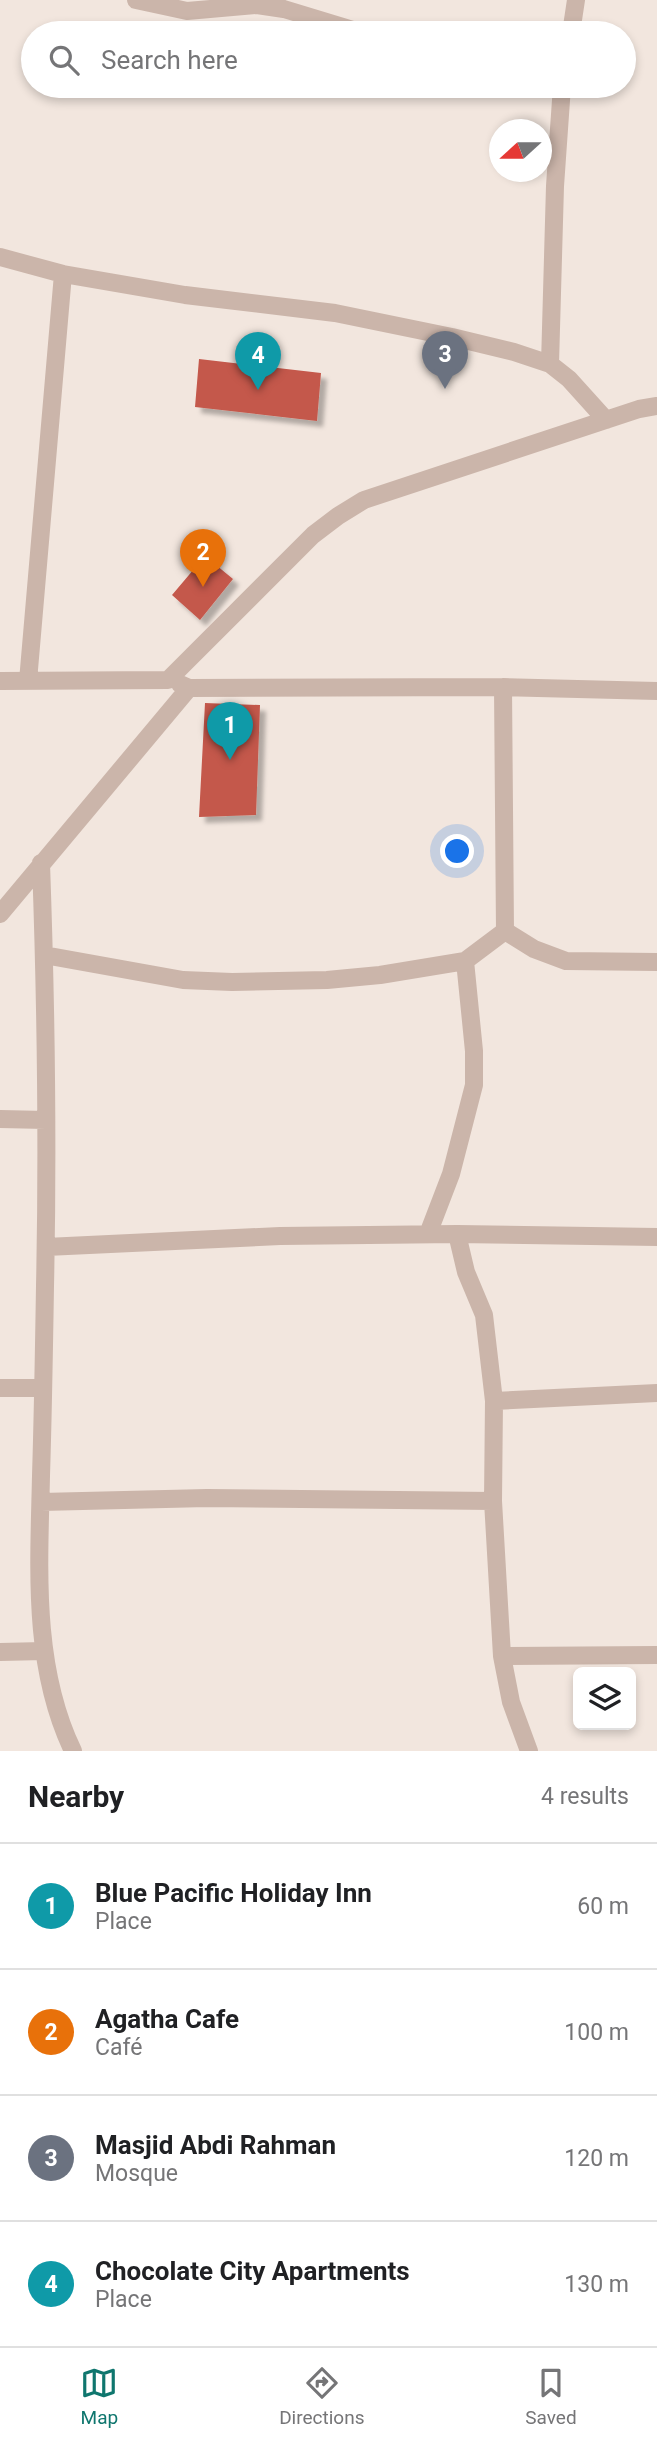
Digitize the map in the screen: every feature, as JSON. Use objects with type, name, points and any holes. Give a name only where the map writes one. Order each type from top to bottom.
[{"type":"street","points":[[136,0],[187,11],[257,5],[284,9],[324,21]]},
{"type":"street","points":[[573,21],[576,0]]},
{"type":"street","points":[[550,364],[555,186],[561,98]]},
{"type":"street","points":[[0,257],[62,274],[185,295],[335,313],[452,337],[550,364],[569,379],[606,420]]},
{"type":"street","points":[[29,681],[62,274]]},
{"type":"street","points":[[169,680],[313,536],[364,500],[639,409],[657,406]]},
{"type":"street","points":[[0,681],[169,680],[189,688],[503,687],[657,691]]},
{"type":"street","points":[[503,687],[505,931]]},
{"type":"street","points":[[0,914],[189,688]]},
{"type":"street","points":[[41,863],[48,1162],[39,1560],[44,1651],[52,1696],[73,1751]]},
{"type":"street","points":[[44,955],[183,980],[327,980],[380,975],[465,961],[505,931]]},
{"type":"street","points":[[505,931],[534,949],[566,961],[657,962]]},
{"type":"street","points":[[428,1234],[451,1174],[474,1085],[474,1051],[465,961]]},
{"type":"street","points":[[0,1119],[46,1120]]},
{"type":"street","points":[[46,1247],[280,1236],[457,1234],[657,1237]]},
{"type":"street","points":[[457,1234],[466,1272],[484,1315],[494,1401],[493,1501],[502,1656],[511,1702],[529,1751]]},
{"type":"street","points":[[0,1388],[43,1388]]},
{"type":"street","points":[[494,1401],[657,1392]]},
{"type":"street","points":[[41,1502],[207,1499],[493,1501]]},
{"type":"street","points":[[0,1651],[44,1651]]},
{"type":"street","points":[[502,1656],[657,1655]]},
{"type":"building","points":[[199,359],[321,373],[317,421],[195,407]]},
{"type":"building","points":[[205,556],[233,579],[200,620],[172,595]]},
{"type":"building","points":[[205,703],[260,705],[256,815],[199,817]]},
{"type":"place","name":"Masjid Abdi Rahman","points":[[445,389]]},
{"type":"place","name":"Chocolate City Apartments","points":[[258,390]]},
{"type":"place","name":"Agatha Cafe","points":[[203,587]]},
{"type":"place","name":"Blue Pacific Holiday Inn","points":[[230,760]]}]
